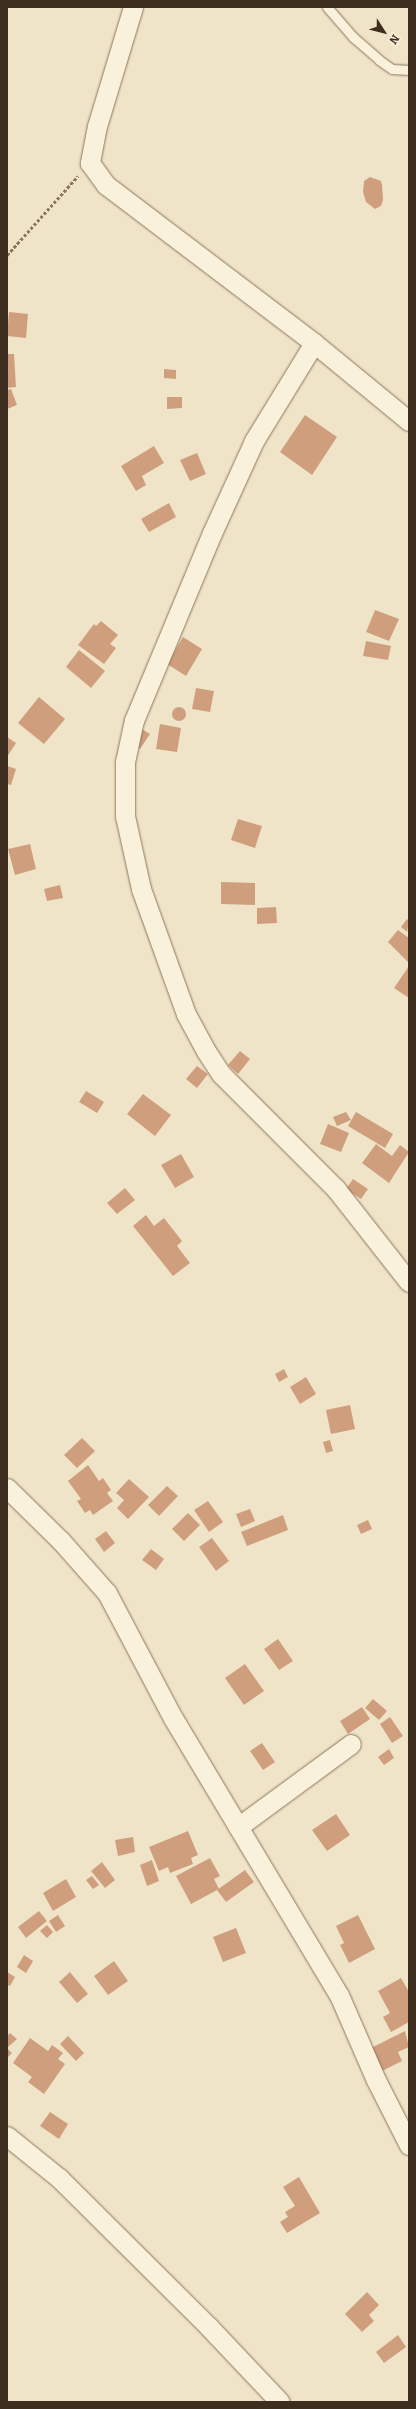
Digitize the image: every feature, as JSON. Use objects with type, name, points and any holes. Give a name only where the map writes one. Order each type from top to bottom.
[{"type":"street","points":[[133,7],[97,126],[90,163],[106,184],[314,343],[409,421]]},
{"type":"street","points":[[314,343],[254,441],[212,533],[134,720],[125,762],[125,816],[141,889],[186,1014],[206,1051],[221,1074],[336,1189],[409,1282]]},
{"type":"street","points":[[7,1488],[61,1540],[107,1593],[172,1718],[339,1996],[376,2080],[409,2145]]},
{"type":"street","points":[[238,1827],[351,1744]]},
{"type":"street","points":[[7,2136],[59,2178],[209,2327],[280,2402]]},
{"type":"lane","points":[[327,7],[353,38],[379,60],[392,69],[409,70]]},
{"type":"path","points":[[7,255],[90,163]]},
{"type":"building","points":[[370,177],[381,181],[382,185],[383,200],[381,206],[375,209],[366,202],[363,192],[364,181]]},
{"type":"building","points":[[9,312],[28,314],[26,338],[7,336]]},
{"type":"building","points":[[7,354],[14,354],[16,387],[7,388]]},
{"type":"building","points":[[164,369],[176,370],[176,379],[164,378]]},
{"type":"building","points":[[11,389],[17,405],[7,409],[7,390]]},
{"type":"building","points":[[167,397],[182,397],[182,408],[167,409]]},
{"type":"building","points":[[305,415],[337,437],[312,475],[280,452]]},
{"type":"building","points":[[154,446],[164,463],[142,476],[146,485],[136,491],[121,466]]},
{"type":"building","points":[[197,453],[206,474],[190,481],[180,460]]},
{"type":"building","points":[[169,503],[176,517],[149,532],[141,519]]},
{"type":"building","points":[[375,610],[399,619],[389,641],[366,632]]},
{"type":"building","points":[[101,621],[118,635],[110,644],[116,648],[104,664],[78,645],[94,624],[96,626]]},
{"type":"building","points":[[183,637],[202,649],[186,676],[167,664]]},
{"type":"building","points":[[366,641],[391,646],[388,660],[363,656]]},
{"type":"building","points":[[79,650],[105,671],[91,688],[66,667]]},
{"type":"building","points":[[196,688],[214,691],[210,712],[192,709]]},
{"type":"building","points":[[39,697],[65,719],[44,744],[18,723]]},
{"type":"building","points":[[179,707],[184,709],[186,714],[184,719],[179,721],[174,719],[172,714],[174,709]]},
{"type":"building","points":[[160,724],[181,728],[177,752],[156,749]]},
{"type":"building","points":[[140,728],[150,734],[140,749],[131,743]]},
{"type":"building","points":[[7,737],[16,743],[7,757]]},
{"type":"building","points":[[7,766],[16,769],[11,785],[7,784]]},
{"type":"building","points":[[238,819],[262,826],[255,848],[231,840]]},
{"type":"building","points":[[30,844],[36,869],[15,875],[8,849]]},
{"type":"building","points":[[221,882],[255,883],[255,905],[221,904]]},
{"type":"building","points":[[60,885],[63,898],[47,901],[44,889]]},
{"type":"building","points":[[276,907],[277,923],[257,924],[257,908]]},
{"type":"building","points":[[407,919],[409,921],[407,932],[401,927]]},
{"type":"building","points":[[398,930],[409,938],[408,962],[388,942]]},
{"type":"building","points":[[409,966],[409,998],[394,988]]},
{"type":"building","points":[[240,1051],[250,1059],[238,1074],[228,1065]]},
{"type":"building","points":[[197,1066],[208,1074],[197,1088],[186,1079]]},
{"type":"building","points":[[86,1091],[104,1102],[97,1113],[79,1102]]},
{"type":"building","points":[[143,1094],[171,1115],[155,1136],[127,1114]]},
{"type":"building","points":[[346,1112],[351,1120],[337,1126],[333,1117]]},
{"type":"building","points":[[356,1112],[393,1134],[385,1148],[348,1126]]},
{"type":"building","points":[[328,1124],[349,1133],[341,1152],[320,1144]]},
{"type":"building","points":[[376,1144],[392,1156],[400,1145],[409,1152],[389,1183],[362,1163]]},
{"type":"building","points":[[181,1154],[194,1177],[175,1188],[161,1165]]},
{"type":"building","points":[[353,1179],[368,1189],[361,1199],[346,1189]]},
{"type":"building","points":[[125,1188],[135,1200],[117,1214],[107,1203]]},
{"type":"building","points":[[146,1215],[154,1226],[164,1218],[182,1241],[177,1246],[190,1263],[173,1276],[133,1226]]},
{"type":"building","points":[[284,1369],[288,1377],[279,1382],[275,1374]]},
{"type":"building","points":[[306,1377],[316,1394],[300,1404],[290,1387]]},
{"type":"building","points":[[350,1405],[355,1429],[331,1434],[326,1410]]},
{"type":"building","points":[[82,1438],[95,1451],[77,1468],[64,1455]]},
{"type":"building","points":[[330,1440],[333,1451],[326,1453],[323,1442]]},
{"type":"building","points":[[88,1465],[99,1481],[103,1478],[111,1490],[107,1493],[113,1501],[93,1515],[90,1510],[85,1513],[77,1501],[81,1499],[68,1481]]},
{"type":"building","points":[[129,1479],[149,1497],[128,1519],[117,1508],[124,1500],[116,1493]]},
{"type":"building","points":[[167,1486],[178,1496],[159,1516],[148,1505]]},
{"type":"building","points":[[208,1501],[223,1522],[209,1532],[194,1510]]},
{"type":"building","points":[[250,1509],[255,1521],[241,1527],[236,1514]]},
{"type":"building","points":[[188,1513],[200,1525],[184,1541],[172,1529]]},
{"type":"building","points":[[283,1515],[288,1530],[247,1546],[241,1532]]},
{"type":"building","points":[[368,1520],[372,1529],[361,1534],[357,1525]]},
{"type":"building","points":[[106,1531],[115,1543],[104,1552],[95,1539]]},
{"type":"building","points":[[212,1538],[229,1561],[216,1571],[199,1547]]},
{"type":"building","points":[[151,1549],[164,1559],[156,1570],[142,1560]]},
{"type":"building","points":[[278,1639],[293,1661],[279,1670],[264,1649]]},
{"type":"building","points":[[245,1664],[264,1691],[244,1705],[225,1678]]},
{"type":"building","points":[[373,1699],[387,1711],[379,1720],[365,1708]]},
{"type":"building","points":[[362,1707],[370,1719],[348,1734],[340,1721]]},
{"type":"building","points":[[390,1717],[403,1736],[392,1743],[380,1724]]},
{"type":"building","points":[[262,1743],[275,1762],[263,1770],[250,1751]]},
{"type":"building","points":[[389,1749],[394,1758],[384,1765],[378,1757]]},
{"type":"building","points":[[336,1814],[350,1835],[327,1851],[312,1830]]},
{"type":"building","points":[[188,1831],[198,1855],[191,1858],[193,1864],[170,1873],[168,1867],[159,1871],[149,1847]]},
{"type":"building","points":[[133,1837],[135,1852],[118,1856],[115,1840]]},
{"type":"building","points":[[210,1858],[220,1876],[214,1879],[219,1889],[191,1904],[176,1876]]},
{"type":"building","points":[[152,1860],[159,1881],[147,1886],[140,1865]]},
{"type":"building","points":[[102,1862],[115,1880],[105,1888],[91,1871]]},
{"type":"building","points":[[245,1870],[254,1882],[226,1902],[217,1890]]},
{"type":"building","points":[[92,1876],[99,1885],[93,1889],[86,1880]]},
{"type":"building","points":[[66,1879],[76,1897],[53,1911],[43,1893]]},
{"type":"building","points":[[39,1911],[47,1921],[26,1938],[18,1927]]},
{"type":"building","points":[[58,1915],[65,1926],[56,1932],[49,1921]]},
{"type":"building","points":[[358,1915],[375,1949],[349,1963],[340,1945],[344,1943],[336,1926]]},
{"type":"building","points":[[47,1925],[53,1932],[47,1938],[40,1931]]},
{"type":"building","points":[[236,1928],[246,1953],[223,1962],[213,1937]]},
{"type":"building","points":[[24,1955],[33,1961],[26,1973],[17,1967]]},
{"type":"building","points":[[114,1961],[128,1981],[108,1995],[94,1976]]},
{"type":"building","points":[[7,1972],[15,1977],[10,1986],[7,1985]]},
{"type":"building","points":[[70,1972],[88,1994],[77,2003],[59,1982]]},
{"type":"building","points":[[401,1978],[409,1992],[409,2022],[391,2032],[383,2017],[390,2013],[378,1991]]},
{"type":"building","points":[[405,2031],[409,2047],[398,2052],[402,2061],[382,2071],[371,2048]]},
{"type":"building","points":[[10,2033],[17,2039],[7,2048],[7,2036]]},
{"type":"building","points":[[68,2036],[84,2053],[76,2061],[60,2044]]},
{"type":"building","points":[[30,2038],[48,2051],[52,2045],[63,2053],[58,2059],[65,2064],[44,2094],[28,2082],[32,2077],[13,2063]]},
{"type":"building","points":[[7,2048],[12,2053],[7,2058]]},
{"type":"building","points":[[50,2112],[68,2124],[59,2139],[40,2126]]},
{"type":"building","points":[[299,2177],[320,2213],[287,2233],[280,2222],[288,2217],[285,2212],[295,2206],[283,2187]]},
{"type":"building","points":[[367,2292],[379,2305],[369,2315],[374,2321],[362,2332],[345,2314]]},
{"type":"building","points":[[398,2335],[406,2347],[384,2363],[376,2352]]}]
